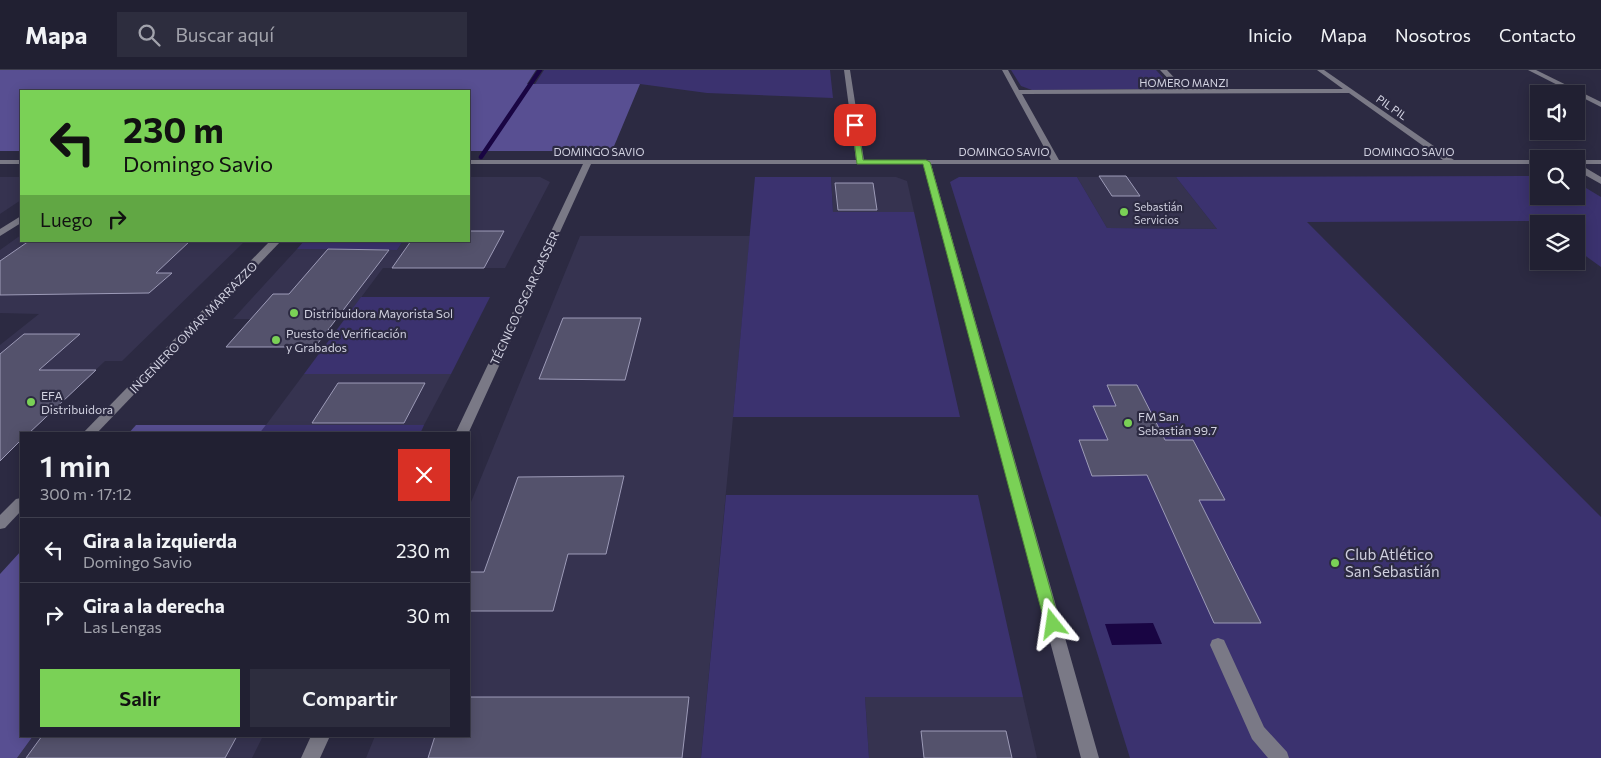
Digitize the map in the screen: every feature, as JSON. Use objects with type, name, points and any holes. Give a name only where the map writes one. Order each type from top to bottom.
[{"type":"street","points":[[848,70],[860,162]]},
{"type":"street","points":[[1005,70],[1056,162]]},
{"type":"street","points":[[1163,70],[1184,92]]},
{"type":"street","name":"PIL PIL","points":[[1320,70],[1452,162]]},
{"type":"street","points":[[1531,70],[1601,105]]},
{"type":"street","name":"HOMERO MANZI","points":[[1018,92],[1350,91]]},
{"type":"street","points":[[0,162],[20,162]]},
{"type":"street","name":"DOMINGO SAVIO","points":[[470,162],[1530,162]]},
{"type":"street","name":"TÉCNICO OSCAR GASSER","points":[[462,432],[588,162]]},
{"type":"street","points":[[926,162],[1090,758]]},
{"type":"street","points":[[1585,162],[1601,162]]},
{"type":"street","points":[[1585,171],[1601,181]]},
{"type":"street","points":[[0,233],[20,220]]},
{"type":"street","name":"INGENIERO OMAR MARRAZZO","points":[[90,432],[275,242]]},
{"type":"street","points":[[0,524],[20,504]]},
{"type":"street","points":[[1218,645],[1258,733],[1280,758]]},
{"type":"street","points":[[310,758],[320,737]]},
{"type":"shaded area","points":[[0,70],[536,70],[527,84],[640,84],[612,151],[470,151],[470,90],[20,90],[20,151],[0,151]]},
{"type":"shaded area","points":[[544,70],[830,70],[833,98],[707,93],[640,84],[535,84]]},
{"type":"shaded area","points":[[1011,70],[1156,70],[1171,86],[1163,89],[1032,90],[1021,86]]},
{"type":"shaded area","name":"Club Atlético San Sebastián","points":[[1530,176],[1530,205],[1585,205],[1585,187],[1601,197],[1601,267],[1585,255],[1585,215],[1530,215],[1530,221],[1307,222],[1601,517],[1601,758],[1130,758],[950,182],[959,177],[1077,177],[1107,228],[1217,229],[1176,177]]},
{"type":"shaded area","points":[[0,177],[20,177],[20,201],[0,214]]},
{"type":"shaded area","points":[[470,177],[540,177],[550,182],[505,268],[383,268],[345,319],[233,319],[297,249],[397,250],[402,242],[470,242]]},
{"type":"shaded area","points":[[755,177],[831,177],[833,212],[914,212],[960,417],[733,417]]},
{"type":"shaded area","points":[[831,177],[896,177],[907,181],[914,212],[833,212]]},
{"type":"shaded area","points":[[1077,177],[1176,177],[1217,229],[1107,228]]},
{"type":"shaded area","points":[[20,236],[20,242],[244,242],[122,361],[105,361],[30,432],[20,432],[20,441],[0,461],[0,345],[39,314],[0,313],[0,250]]},
{"type":"shaded area","points":[[580,236],[750,236],[701,758],[366,758],[375,737],[470,737],[470,505]]},
{"type":"shaded area","points":[[303,242],[402,242],[397,250],[297,249]]},
{"type":"shaded area","points":[[361,297],[490,297],[451,374],[304,374]]},
{"type":"shaded area","points":[[304,374],[451,374],[424,425],[266,425]]},
{"type":"shaded area","points":[[136,425],[266,425],[261,432],[130,432]]},
{"type":"shaded area","points":[[266,425],[424,425],[421,432],[261,432]]},
{"type":"shaded area","points":[[726,495],[978,495],[1023,697],[865,697],[869,758],[701,758]]},
{"type":"shaded area","points":[[20,552],[20,737],[32,737],[17,758],[0,758],[0,574]]},
{"type":"shaded area","points":[[1153,623],[1162,644],[1112,645],[1105,624]]},
{"type":"shaded area","points":[[865,697],[1023,697],[1037,758],[869,758]]},
{"type":"shaded area","points":[[32,737],[262,737],[252,758],[17,758]]},
{"type":"building","points":[[1099,176],[1126,176],[1140,196],[1112,196]]},
{"type":"building","points":[[835,183],[873,183],[877,210],[838,210]]},
{"type":"building","points":[[470,231],[504,231],[484,268],[392,268],[410,242],[470,242]]},
{"type":"building","points":[[28,242],[189,242],[156,273],[172,273],[149,293],[0,295],[0,261]]},
{"type":"building","points":[[328,249],[389,250],[315,347],[226,347],[273,294],[289,294]]},
{"type":"building","points":[[563,318],[641,318],[625,380],[539,379]]},
{"type":"building","name":"EFA Distribuidora","points":[[24,334],[80,334],[39,370],[96,370],[30,432],[20,432],[20,441],[0,461],[0,354]]},
{"type":"building","points":[[338,383],[425,383],[404,423],[312,423]]},
{"type":"building","points":[[1107,385],[1137,385],[1165,440],[1193,440],[1225,500],[1199,500],[1261,623],[1214,623],[1147,475],[1092,476],[1079,440],[1108,440],[1093,406],[1116,406]]},
{"type":"building","points":[[624,476],[606,554],[568,554],[553,611],[470,611],[470,572],[484,572],[518,477]]},
{"type":"building","points":[[470,697],[689,697],[682,758],[428,758],[435,737],[470,737]]},
{"type":"building","points":[[921,731],[1006,731],[1012,758],[924,758]]},
{"type":"building","points":[[41,737],[236,737],[225,758],[26,758]]},
{"type":"waterway","points":[[481,157],[540,70]]},
{"type":"place","name":"Sebastián Servicios","points":[[1124,212]]},
{"type":"place","name":"Distribuidora Mayorista Sol","points":[[294,313]]},
{"type":"place","name":"Puesto de Verificación y Grabados","points":[[276,340]]},
{"type":"place","name":"EFA Distribuidora","points":[[31,402]]},
{"type":"place","name":"FM San Sebastián 99.7","points":[[1128,423]]},
{"type":"place","name":"Club Atlético San Sebastián","points":[[1335,563]]},
{"type":"route","points":[[855,125],[860,162],[926,162],[1053,624]]}]
